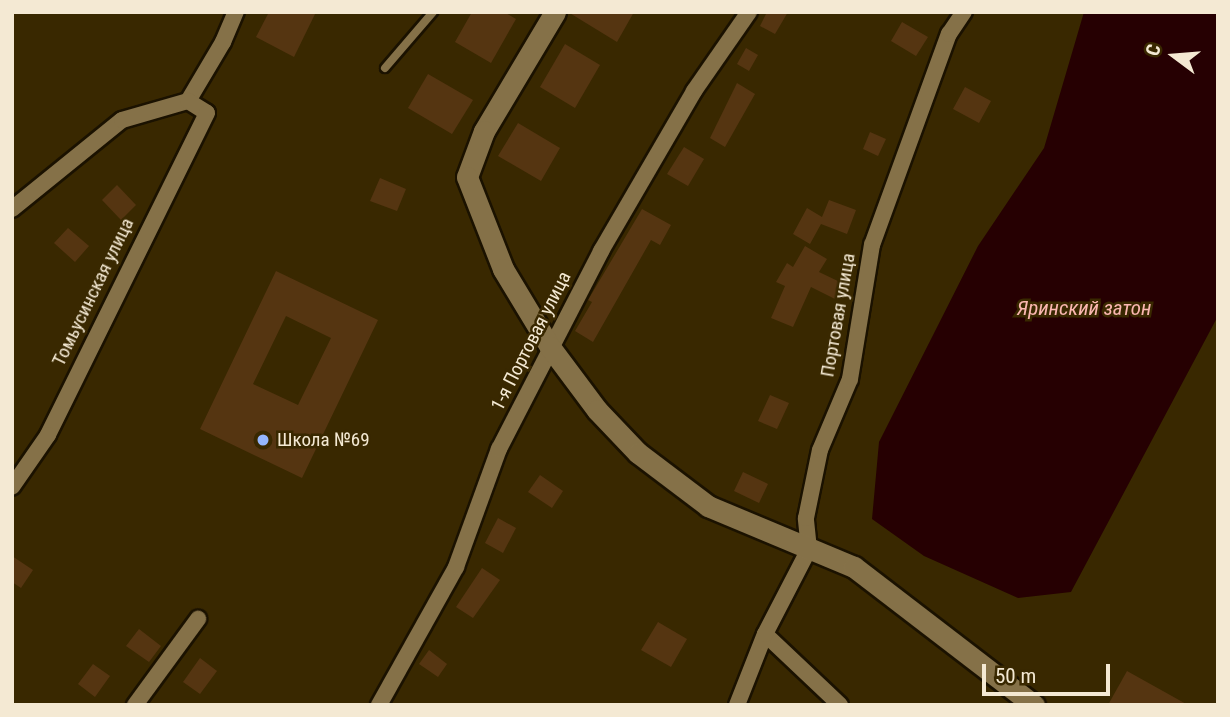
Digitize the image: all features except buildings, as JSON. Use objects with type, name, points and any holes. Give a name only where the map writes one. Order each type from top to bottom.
[{"type":"street","points":[[12,209],[122,120],[188,101],[223,43],[236,12]]},
{"type":"street","points":[[555,12],[484,131],[472,154],[467,177],[503,269],[551,346],[597,410],[638,453],[708,506],[854,567],[897,597],[1034,705]]},
{"type":"street","name":"1-я Портовая улица","points":[[379,705],[456,567],[499,449],[551,346],[694,91],[749,12]]},
{"type":"street","name":"Портовая улица","points":[[809,549],[806,518],[820,450],[850,379],[872,245],[949,34],[964,12]]},
{"type":"street","name":"Томьусинская улица","points":[[12,487],[48,435],[207,113],[188,101]]},
{"type":"street","points":[[737,705],[765,634],[809,549]]},
{"type":"street","points":[[135,705],[198,619]]},
{"type":"street","points":[[765,634],[840,705]]},
{"type":"lane","points":[[384,68],[433,12]]},
{"type":"water","name":"Яринский затон","points":[[1084,12],[1218,12],[1218,316],[1071,592],[1018,598],[924,556],[872,519],[879,442],[978,246],[1044,148]]},
{"type":"place","name":"Школа №69","points":[[263,440]]}]
